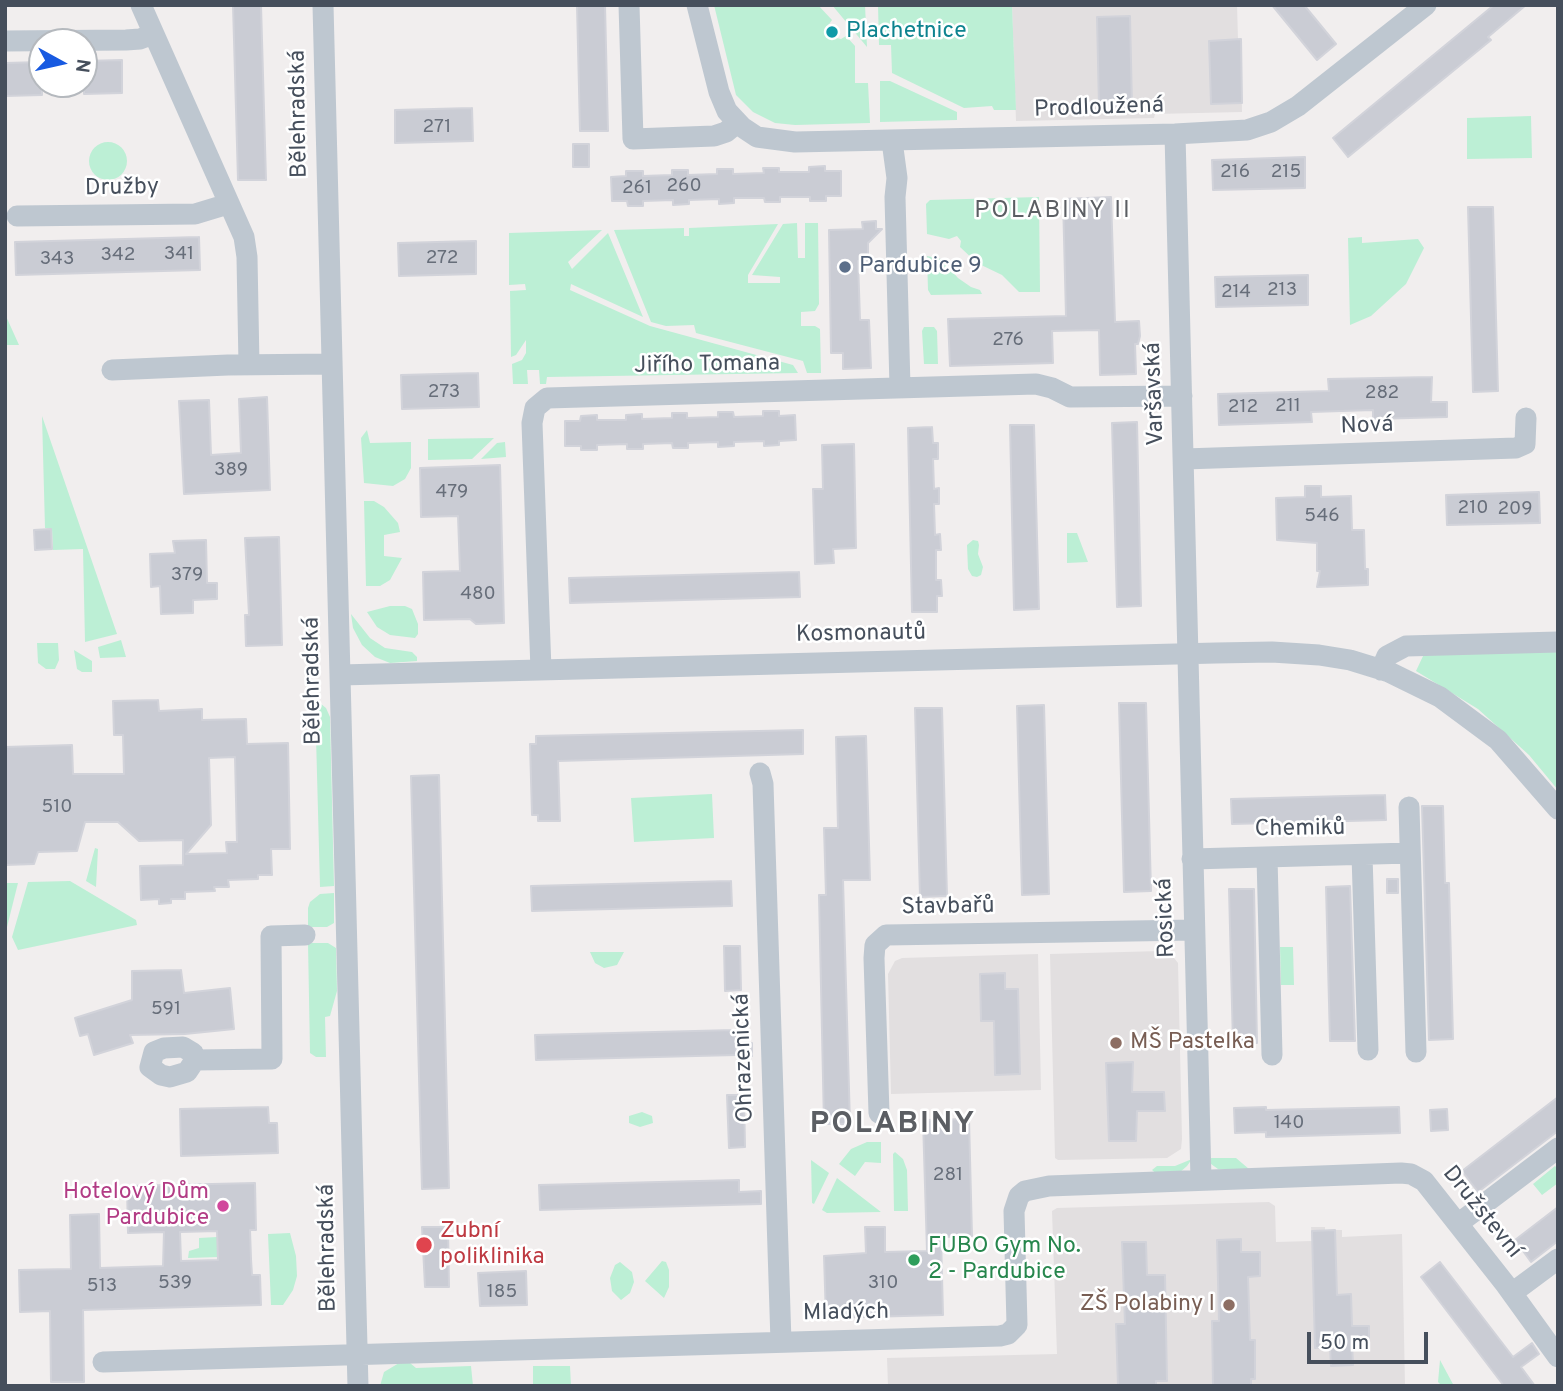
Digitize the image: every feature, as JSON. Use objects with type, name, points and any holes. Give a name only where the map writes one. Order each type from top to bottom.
[{"type":"street","points":[[141,5],[246,246],[248,365]]},
{"type":"street","name":"Bělehradská","points":[[323,5],[358,1386]]},
{"type":"street","points":[[629,5],[633,139],[714,136],[726,132],[737,123],[722,102],[697,5]]},
{"type":"street","name":"Prodloužená","points":[[737,123],[757,137],[782,141],[892,141],[1247,130],[1271,122],[1307,99],[1426,5]]},
{"type":"street","points":[[5,41],[125,40],[140,39],[153,34]]},
{"type":"street","name":"Varšavská","points":[[1175,134],[1188,654]]},
{"type":"street","points":[[892,141],[897,178],[895,197],[900,387]]},
{"type":"street","name":"Družby","points":[[17,216],[195,214],[228,204]]},
{"type":"street","points":[[112,370],[332,364]]},
{"type":"street","name":"Jiřího Tomana","points":[[541,670],[532,423],[535,408],[540,402],[557,396],[1036,384],[1070,397],[1182,396]]},
{"type":"street","name":"Nová","points":[[1184,459],[1516,448],[1525,444],[1526,418]]},
{"type":"street","points":[[1381,670],[1387,656],[1406,646],[1558,642]]},
{"type":"street","name":"Kosmonautů","points":[[340,675],[1293,652],[1335,657],[1381,670],[1425,688],[1479,724],[1515,758],[1558,809]]},
{"type":"street","name":"Rosická","points":[[1188,654],[1200,1180]]},
{"type":"street","name":"Ohrazenická","points":[[760,773],[763,784],[781,1342]]},
{"type":"street","points":[[1409,807],[1416,1052]]},
{"type":"street","name":"Chemiků","points":[[1192,859],[1410,853]]},
{"type":"street","points":[[1362,855],[1368,1050]]},
{"type":"street","points":[[1267,857],[1272,1055]]},
{"type":"street","name":"Stavbařů","points":[[878,1113],[874,958],[875,945],[886,935],[1194,930]]},
{"type":"street","points":[[195,1060],[272,1059],[271,936],[305,935]]},
{"type":"street","points":[[1458,1223],[1558,1148]]},
{"type":"street","name":"Družstevní","points":[[1200,1180],[1411,1174],[1424,1181],[1447,1213],[1458,1223],[1558,1357]]},
{"type":"street","name":"Mladých","points":[[358,1355],[988,1337],[1008,1334],[1017,1325],[1018,1318],[1014,1210],[1019,1196],[1025,1191],[1049,1185],[1200,1180]]},
{"type":"street","points":[[1512,1293],[1558,1259]]},
{"type":"street","points":[[103,1362],[358,1355]]},
{"type":"shaded area","points":[[1012,5],[1237,5],[1238,39],[1241,40],[1242,112],[1155,114],[1154,118],[1016,121]]},
{"type":"shaded area","name":"MŠ Pastelka","points":[[1170,953],[1178,963],[1181,1149],[1167,1158],[1058,1160],[1055,1158],[1050,954]]},
{"type":"shaded area","points":[[1038,954],[1041,1090],[891,1094],[888,974],[895,961],[902,958]]},
{"type":"shaded area","name":"ZŠ Polabiny I","points":[[1269,1202],[1275,1206],[1276,1242],[1312,1241],[1311,1227],[1342,1230],[1342,1237],[1402,1234],[1405,1386],[888,1386],[887,1358],[1057,1354],[1052,1211],[1057,1208]]},
{"type":"green space","points":[[714,5],[818,5],[832,20],[825,30],[828,36],[841,39],[846,36],[855,46],[855,83],[868,83],[870,123],[795,125],[775,123],[753,112],[736,95]]},
{"type":"green space","points":[[832,5],[865,5],[867,47]]},
{"type":"green space","points":[[878,5],[1012,5],[1016,110],[994,110],[992,106],[964,108],[892,73],[891,45],[879,45]]},
{"type":"green space","points":[[880,81],[890,81],[957,112],[957,120],[880,122]]},
{"type":"green space","points":[[1531,116],[1532,158],[1467,159],[1467,118]]},
{"type":"green space","points":[[108,142],[121,148],[127,161],[121,174],[108,180],[95,174],[89,161],[95,148]]},
{"type":"green space","points":[[1039,197],[1040,292],[1019,292],[1002,275],[977,263],[960,247],[961,241],[957,236],[949,239],[927,234],[926,204],[930,200]]},
{"type":"green space","points":[[797,223],[798,258],[805,258],[805,223],[818,223],[819,304],[815,311],[801,312],[801,326],[815,326],[820,329],[821,373],[807,373],[803,361],[696,333],[694,325],[666,326],[651,322],[614,230],[684,228],[684,236],[689,236],[689,228],[778,224],[748,275],[748,283],[780,283],[780,277],[752,275],[783,224]]},
{"type":"green space","points":[[602,230],[568,262],[572,269],[608,233],[643,317],[571,284],[570,290],[650,326],[793,365],[798,373],[547,377],[546,384],[540,384],[539,370],[527,370],[528,384],[513,384],[512,364],[522,360],[526,353],[526,340],[516,355],[511,357],[510,291],[526,290],[525,284],[509,285],[509,233]]},
{"type":"green space","points":[[1362,237],[1362,243],[1418,239],[1424,248],[1406,284],[1371,316],[1350,325],[1348,238]]},
{"type":"green space","points":[[927,256],[941,259],[958,278],[980,290],[982,294],[931,295],[928,290]]},
{"type":"green space","points":[[5,314],[19,345],[5,345]]},
{"type":"green space","points":[[924,327],[934,327],[937,331],[938,364],[924,364]]},
{"type":"green space","points":[[42,416],[117,634],[85,642],[83,549],[53,550],[52,529],[45,528]]},
{"type":"green space","points":[[367,430],[370,443],[411,442],[411,468],[405,479],[393,486],[364,483],[361,438]]},
{"type":"green space","points":[[494,438],[472,459],[428,460],[428,439]]},
{"type":"green space","points":[[505,442],[506,457],[481,459],[497,443]]},
{"type":"green space","points":[[364,501],[374,501],[384,507],[398,523],[400,532],[384,535],[384,556],[402,558],[390,580],[380,586],[366,586]]},
{"type":"green space","points":[[1067,533],[1077,533],[1088,562],[1067,563]]},
{"type":"green space","points":[[973,540],[978,541],[978,554],[983,567],[981,575],[977,577],[972,576],[968,569],[967,545]]},
{"type":"green space","points":[[390,606],[412,609],[418,624],[415,638],[390,635],[377,627],[367,612]]},
{"type":"green space","points":[[351,614],[370,638],[385,648],[412,652],[417,661],[390,663],[375,657],[362,645],[353,628]]},
{"type":"green space","points":[[121,640],[126,657],[100,658],[98,647]]},
{"type":"green space","points":[[37,643],[58,643],[59,660],[55,669],[46,669],[38,663]]},
{"type":"green space","points":[[74,650],[92,661],[92,672],[77,669]]},
{"type":"green space","points":[[1558,651],[1558,790],[1529,755],[1478,709],[1416,671],[1424,654]]},
{"type":"green space","points":[[315,699],[326,708],[330,717],[334,886],[320,887]]},
{"type":"green space","points":[[712,794],[714,838],[634,842],[631,798]]},
{"type":"green space","points":[[95,848],[98,849],[96,887],[86,881]]},
{"type":"green space","points":[[70,881],[136,920],[137,925],[18,950],[12,937],[28,882]]},
{"type":"green space","points":[[5,883],[18,883],[5,935]]},
{"type":"green space","points":[[334,893],[334,923],[327,927],[308,927],[310,902],[320,894]]},
{"type":"green space","points":[[308,943],[328,943],[336,948],[337,991],[330,1016],[325,1017],[326,1057],[316,1057],[310,1053]]},
{"type":"green space","points":[[1280,947],[1293,947],[1294,985],[1281,985]]},
{"type":"green space","points":[[590,952],[624,952],[617,965],[604,968],[595,963]]},
{"type":"green space","points":[[642,1112],[652,1116],[653,1123],[640,1127],[629,1123],[629,1116]]},
{"type":"green space","points":[[867,1142],[881,1142],[881,1163],[865,1162],[855,1176],[839,1164],[851,1149]]},
{"type":"green space","points":[[895,1152],[903,1159],[907,1170],[908,1211],[894,1211]]},
{"type":"green space","points":[[1207,1158],[1236,1158],[1249,1169],[1218,1169]]},
{"type":"green space","points":[[1192,1159],[1179,1173],[1158,1175],[1152,1170],[1157,1166],[1175,1166]]},
{"type":"green space","points":[[811,1160],[829,1173],[814,1204],[812,1203]]},
{"type":"green space","points":[[1555,1166],[1558,1169],[1558,1183],[1542,1195],[1533,1184]]},
{"type":"green space","points":[[837,1178],[881,1212],[827,1213],[822,1210]]},
{"type":"green space","points":[[290,1233],[296,1256],[297,1276],[293,1290],[283,1305],[271,1305],[268,1234]]},
{"type":"green space","points":[[217,1237],[218,1257],[188,1258],[189,1251],[199,1248],[199,1238]]},
{"type":"green space","points":[[662,1261],[666,1262],[669,1270],[669,1287],[664,1298],[645,1281]]},
{"type":"green space","points":[[620,1262],[632,1272],[634,1282],[630,1293],[621,1300],[612,1291],[610,1278],[615,1265]]},
{"type":"green space","points":[[1440,1360],[1454,1386],[1442,1386],[1438,1382]]},
{"type":"green space","points":[[399,1363],[410,1363],[416,1368],[471,1366],[473,1386],[380,1386],[384,1372]]},
{"type":"green space","points":[[533,1366],[570,1366],[571,1386],[533,1386]]},
{"type":"building","points":[[233,5],[261,5],[266,180],[238,180]]},
{"type":"building","points":[[577,5],[605,5],[608,131],[580,131]]},
{"type":"building","points":[[1272,5],[1304,5],[1336,44],[1317,60]]},
{"type":"building","points":[[1494,5],[1526,5],[1488,37],[1491,40],[1348,157],[1333,138]]},
{"type":"building","points":[[1130,16],[1132,106],[1099,107],[1097,17]]},
{"type":"building","points":[[1241,39],[1242,103],[1211,104],[1209,41]]},
{"type":"building","points":[[122,60],[122,93],[98,94],[98,61]]},
{"type":"building","points":[[28,62],[28,95],[5,96],[5,63]]},
{"type":"building","points":[[472,108],[473,141],[395,143],[395,110]]},
{"type":"building","points":[[573,144],[589,144],[589,167],[573,167]]},
{"type":"building","points":[[1305,157],[1305,188],[1213,190],[1212,160]]},
{"type":"building","points":[[825,166],[825,171],[841,171],[841,196],[826,196],[826,201],[810,201],[810,197],[780,197],[780,202],[765,202],[764,198],[734,198],[734,203],[719,204],[719,199],[689,200],[689,204],[673,205],[673,200],[643,201],[643,206],[628,206],[627,201],[612,201],[611,177],[626,176],[626,171],[643,171],[643,176],[672,175],[672,170],[688,170],[688,175],[717,174],[717,169],[733,169],[733,174],[764,173],[763,168],[779,168],[779,172],[809,172],[809,167]]},
{"type":"building","points":[[1111,197],[1115,322],[1139,321],[1140,336],[1138,344],[1135,344],[1136,374],[1100,375],[1099,330],[1052,331],[1053,363],[950,366],[948,319],[1066,316],[1063,199]]},
{"type":"building","points":[[1468,207],[1493,207],[1498,391],[1473,392]]},
{"type":"building","points":[[876,221],[876,229],[882,229],[868,243],[868,261],[858,261],[860,320],[869,320],[871,368],[843,369],[843,353],[831,353],[829,230],[863,229],[862,222]]},
{"type":"building","points":[[199,237],[200,270],[16,275],[15,242]]},
{"type":"building","points":[[476,241],[476,274],[399,276],[398,243]]},
{"type":"building","points":[[1308,275],[1308,305],[1216,307],[1215,277]]},
{"type":"building","points":[[478,373],[479,407],[402,409],[401,375]]},
{"type":"building","points":[[1432,377],[1431,402],[1447,402],[1447,417],[1373,419],[1373,410],[1311,412],[1312,422],[1219,425],[1218,394],[1329,391],[1328,379]]},
{"type":"building","points":[[267,397],[270,490],[184,494],[179,401],[209,400],[211,455],[241,453],[239,399]]},
{"type":"building","points":[[763,411],[779,411],[779,416],[795,415],[796,440],[779,441],[779,445],[764,446],[764,441],[734,442],[734,446],[718,447],[718,442],[688,443],[688,448],[673,448],[672,443],[643,444],[643,449],[627,449],[627,444],[597,445],[597,450],[565,446],[565,421],[580,421],[581,416],[597,415],[597,420],[626,420],[626,415],[642,414],[642,419],[672,418],[672,413],[687,413],[687,418],[718,417],[718,412],[733,412],[734,417],[763,416]]},
{"type":"building","points":[[1137,422],[1141,606],[1117,607],[1112,423]]},
{"type":"building","points":[[1010,425],[1034,425],[1039,609],[1014,610]]},
{"type":"building","points":[[932,427],[933,443],[938,443],[938,459],[933,459],[934,489],[939,488],[939,504],[934,504],[935,535],[940,534],[941,550],[936,550],[936,580],[941,580],[942,596],[937,596],[937,612],[912,612],[908,428]]},
{"type":"building","points":[[854,444],[856,548],[833,549],[834,563],[815,564],[813,489],[823,489],[822,445]]},
{"type":"building","points":[[500,465],[504,623],[476,624],[470,619],[424,620],[423,572],[460,571],[458,516],[421,517],[420,468]]},
{"type":"building","points":[[1305,486],[1321,486],[1321,497],[1351,496],[1352,530],[1364,530],[1368,585],[1317,587],[1320,571],[1317,571],[1317,543],[1277,540],[1276,498],[1305,497]]},
{"type":"building","points":[[1539,492],[1540,523],[1447,525],[1446,495]]},
{"type":"building","points":[[51,529],[52,549],[35,550],[34,530]]},
{"type":"building","points":[[279,537],[282,645],[246,646],[245,615],[249,615],[245,538]]},
{"type":"building","points":[[206,540],[207,583],[217,583],[217,599],[193,600],[193,613],[161,614],[160,586],[151,587],[150,554],[175,553],[173,541]]},
{"type":"building","points":[[799,572],[800,597],[570,603],[569,578]]},
{"type":"building","points":[[158,700],[159,711],[202,709],[202,720],[246,719],[247,744],[288,743],[290,849],[271,849],[272,875],[258,875],[258,879],[228,880],[229,887],[214,887],[215,891],[185,892],[185,899],[171,899],[171,903],[159,904],[159,899],[141,900],[140,866],[183,865],[183,840],[139,841],[118,822],[85,822],[77,851],[38,852],[34,864],[5,865],[5,747],[72,745],[73,774],[124,774],[123,735],[114,735],[113,701]],"holes":[[[235,757],[237,842],[226,842],[227,853],[186,854],[211,825],[209,758]]]},
{"type":"building","points":[[1119,703],[1146,703],[1151,891],[1124,892]]},
{"type":"building","points":[[1044,705],[1049,894],[1022,895],[1017,706]]},
{"type":"building","points":[[915,708],[942,708],[947,896],[920,897]]},
{"type":"building","points":[[803,730],[803,754],[558,761],[560,821],[538,821],[538,815],[532,815],[530,744],[536,744],[536,736]]},
{"type":"building","points":[[866,736],[870,880],[843,880],[850,1124],[824,1124],[819,895],[826,895],[824,828],[838,828],[836,737]]},
{"type":"building","points":[[439,775],[449,1188],[422,1189],[411,776]]},
{"type":"building","points":[[1385,795],[1386,820],[1232,824],[1231,799]]},
{"type":"building","points":[[1422,806],[1443,806],[1445,883],[1449,883],[1453,1039],[1429,1040]]},
{"type":"building","points":[[1387,879],[1398,879],[1398,893],[1387,893]]},
{"type":"building","points":[[731,881],[732,906],[532,911],[531,886]]},
{"type":"building","points":[[1350,886],[1355,1041],[1330,1041],[1326,887]]},
{"type":"building","points":[[1229,889],[1254,889],[1257,1043],[1233,1044]]},
{"type":"building","points":[[724,946],[740,946],[741,990],[725,991]]},
{"type":"building","points":[[181,970],[184,993],[230,988],[234,1029],[185,1034],[130,1035],[133,1043],[94,1055],[88,1034],[80,1036],[75,1018],[132,1000],[132,971]]},
{"type":"building","points":[[1005,973],[1005,989],[1018,989],[1020,1074],[995,1075],[994,1021],[981,1021],[980,974]]},
{"type":"building","points":[[735,1030],[736,1055],[536,1060],[535,1035]]},
{"type":"building","points":[[738,1043],[752,1043],[752,1056],[739,1056]]},
{"type":"building","points":[[1133,1062],[1132,1092],[1164,1092],[1165,1111],[1137,1111],[1136,1141],[1109,1141],[1106,1063]]},
{"type":"building","points":[[727,1095],[744,1095],[745,1147],[729,1148]]},
{"type":"building","points":[[1558,1097],[1558,1131],[1478,1192],[1462,1171]]},
{"type":"building","points":[[268,1107],[269,1123],[277,1123],[278,1153],[181,1156],[180,1109]]},
{"type":"building","points":[[1266,1107],[1266,1110],[1399,1107],[1400,1133],[1266,1137],[1266,1132],[1235,1133],[1234,1108]]},
{"type":"building","points":[[1447,1109],[1448,1130],[1431,1131],[1430,1110]]},
{"type":"building","points":[[969,1119],[972,1236],[941,1237],[943,1315],[826,1318],[824,1256],[866,1253],[865,1227],[885,1227],[885,1252],[927,1251],[923,1120]]},
{"type":"building","points":[[739,1180],[739,1192],[761,1191],[761,1204],[540,1210],[539,1185]]},
{"type":"building","points":[[255,1183],[256,1230],[250,1230],[251,1259],[252,1275],[260,1275],[261,1305],[83,1310],[84,1382],[51,1382],[50,1311],[20,1312],[19,1270],[71,1269],[70,1215],[99,1214],[100,1268],[163,1266],[164,1232],[128,1233],[127,1186]],"holes":[[[217,1231],[218,1260],[181,1261],[180,1232]]]},
{"type":"building","points":[[1558,1207],[1558,1241],[1531,1262],[1515,1240]]},
{"type":"building","points":[[422,1227],[448,1227],[449,1287],[425,1287]]},
{"type":"building","points":[[1335,1230],[1337,1295],[1351,1294],[1352,1326],[1369,1326],[1369,1342],[1352,1342],[1353,1365],[1331,1366],[1330,1347],[1315,1348],[1312,1231]]},
{"type":"building","points":[[1241,1239],[1241,1252],[1260,1252],[1260,1276],[1248,1277],[1250,1340],[1255,1340],[1255,1379],[1251,1379],[1251,1386],[1213,1386],[1212,1321],[1219,1321],[1217,1240]]},
{"type":"building","points":[[1122,1242],[1146,1242],[1147,1275],[1165,1275],[1167,1381],[1156,1381],[1156,1386],[1118,1386],[1116,1324],[1125,1324]]},
{"type":"building","points":[[1440,1262],[1513,1357],[1532,1343],[1539,1354],[1521,1367],[1535,1386],[1504,1386],[1421,1277]]},
{"type":"building","points":[[526,1271],[527,1305],[480,1306],[478,1273]]},
{"type":"place","name":"Plachetnice","points":[[832,32]]},
{"type":"place","name":"Pardubice 9","points":[[845,267]]},
{"type":"place","name":"MŠ Pastelka","points":[[1116,1043]]},
{"type":"place","name":"Hotelový Dům Pardubice","points":[[223,1206]]},
{"type":"place","name":"Zubní poliklinika","points":[[424,1245]]},
{"type":"place","name":"FUBO Gym No. 2 - Pardubice","points":[[914,1260]]},
{"type":"place","name":"ZŠ Polabiny I","points":[[1229,1305]]},
{"type":"district","name":"POLABINY II","points":[[1053,212]]},
{"type":"district","name":"POLABINY","points":[[893,1126]]}]
